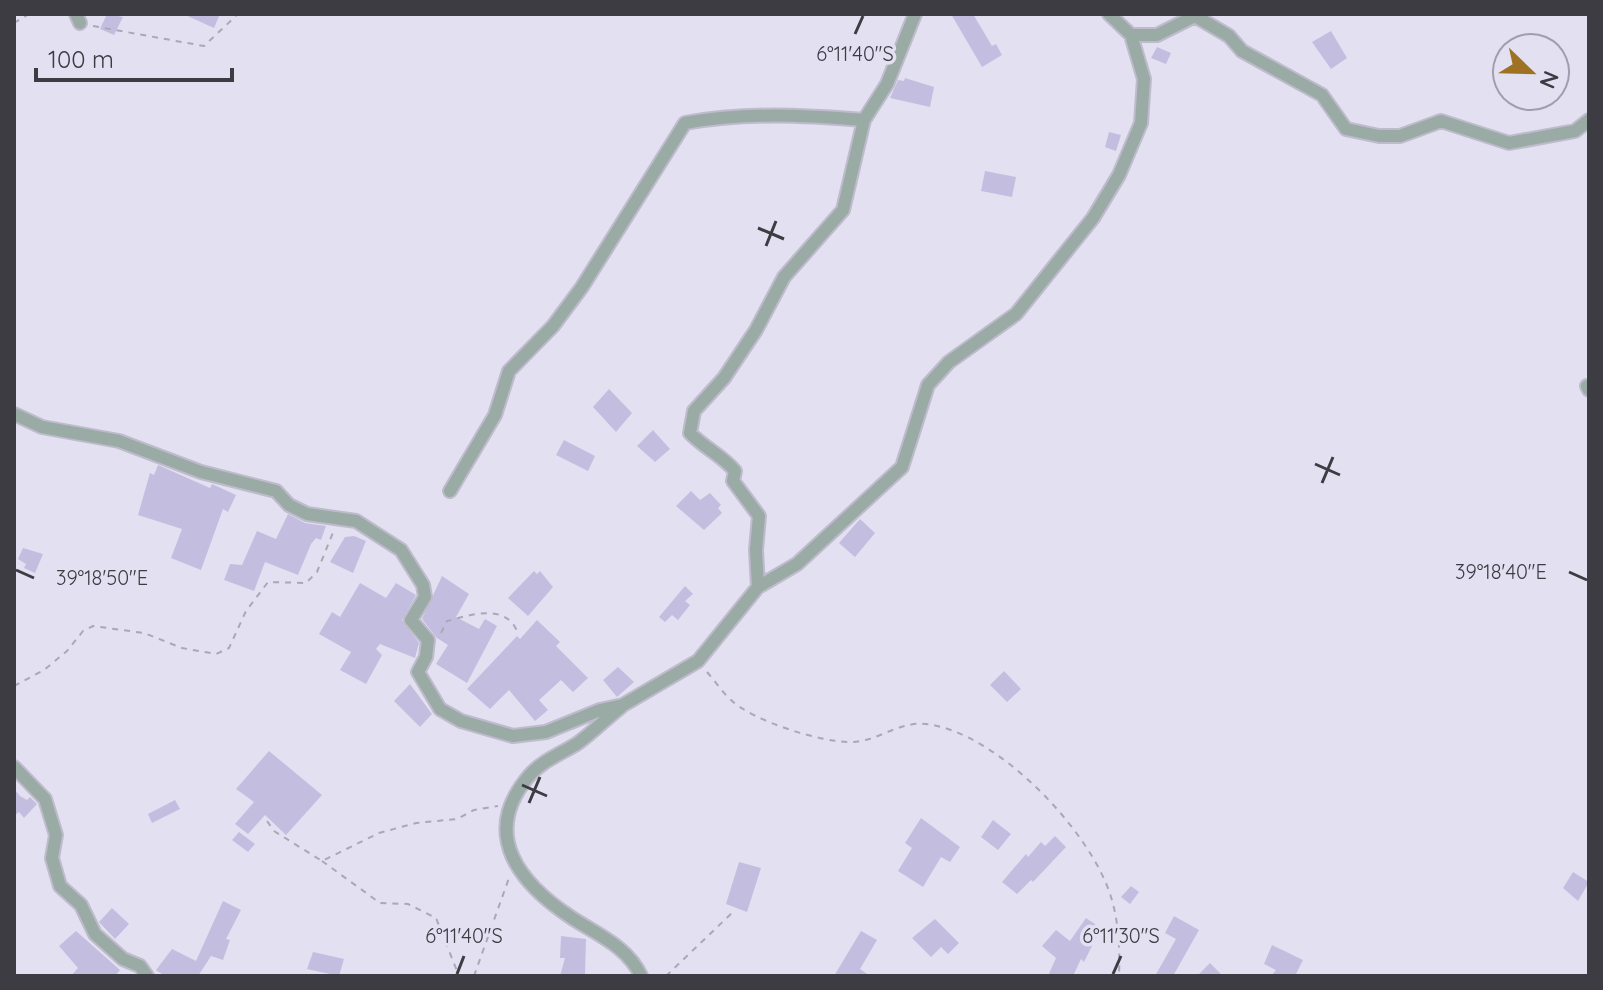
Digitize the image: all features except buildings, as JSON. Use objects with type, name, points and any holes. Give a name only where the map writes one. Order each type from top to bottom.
[{"type":"street","points":[[758,587],[756,550],[759,516],[733,481],[735,471],[723,456],[706,449],[690,433],[694,411],[724,378],[756,330],[784,277],[843,210],[864,120],[887,84],[915,14]]},
{"type":"street","points":[[641,976],[632,956],[567,914],[514,866],[505,828],[514,799],[540,766],[578,743],[623,705],[698,661],[758,587],[797,564],[902,467],[928,385],[949,362],[1016,314],[1093,218],[1119,175],[1141,123],[1144,79],[1131,35],[1109,14]]},
{"type":"street","points":[[1131,35],[1157,35],[1194,15],[1229,36],[1242,51],[1322,95],[1346,129],[1379,136],[1400,136],[1441,121],[1509,143],[1575,131],[1589,120]]},
{"type":"street","points":[[450,491],[495,415],[509,371],[553,326],[582,287],[685,123],[731,115],[782,113],[864,120]]},
{"type":"street","points":[[14,414],[42,427],[119,441],[201,472],[276,491],[289,505],[307,514],[356,521],[391,541],[423,585],[425,597],[411,620],[428,640],[426,657],[418,672],[440,709],[461,721],[513,736],[546,732],[600,710],[623,705]]},
{"type":"street","points":[[14,767],[45,799],[56,835],[52,858],[60,886],[81,905],[95,934],[123,959],[140,966],[147,976]]},
{"type":"path","points":[[14,23],[29,14]]},
{"type":"path","points":[[78,18],[204,46],[238,14]]},
{"type":"path","points":[[14,686],[44,670],[67,651],[83,631],[93,626],[144,633],[182,648],[216,654],[229,648],[246,611],[268,582],[306,583],[312,577],[339,517]]},
{"type":"path","points":[[439,639],[447,621],[485,613],[499,614],[513,623],[517,631]]},
{"type":"path","points":[[698,661],[732,701],[786,728],[852,742],[905,723],[929,724],[954,731],[998,755],[1040,791],[1089,854],[1111,896],[1120,945],[1119,976]]},
{"type":"path","points":[[322,861],[379,833],[416,823],[457,819],[474,810],[500,806],[514,799]]},
{"type":"path","points":[[267,821],[274,831],[380,903],[408,904],[436,918],[459,976]]},
{"type":"path","points":[[474,976],[514,866]]},
{"type":"path","points":[[666,976],[733,912]]}]
